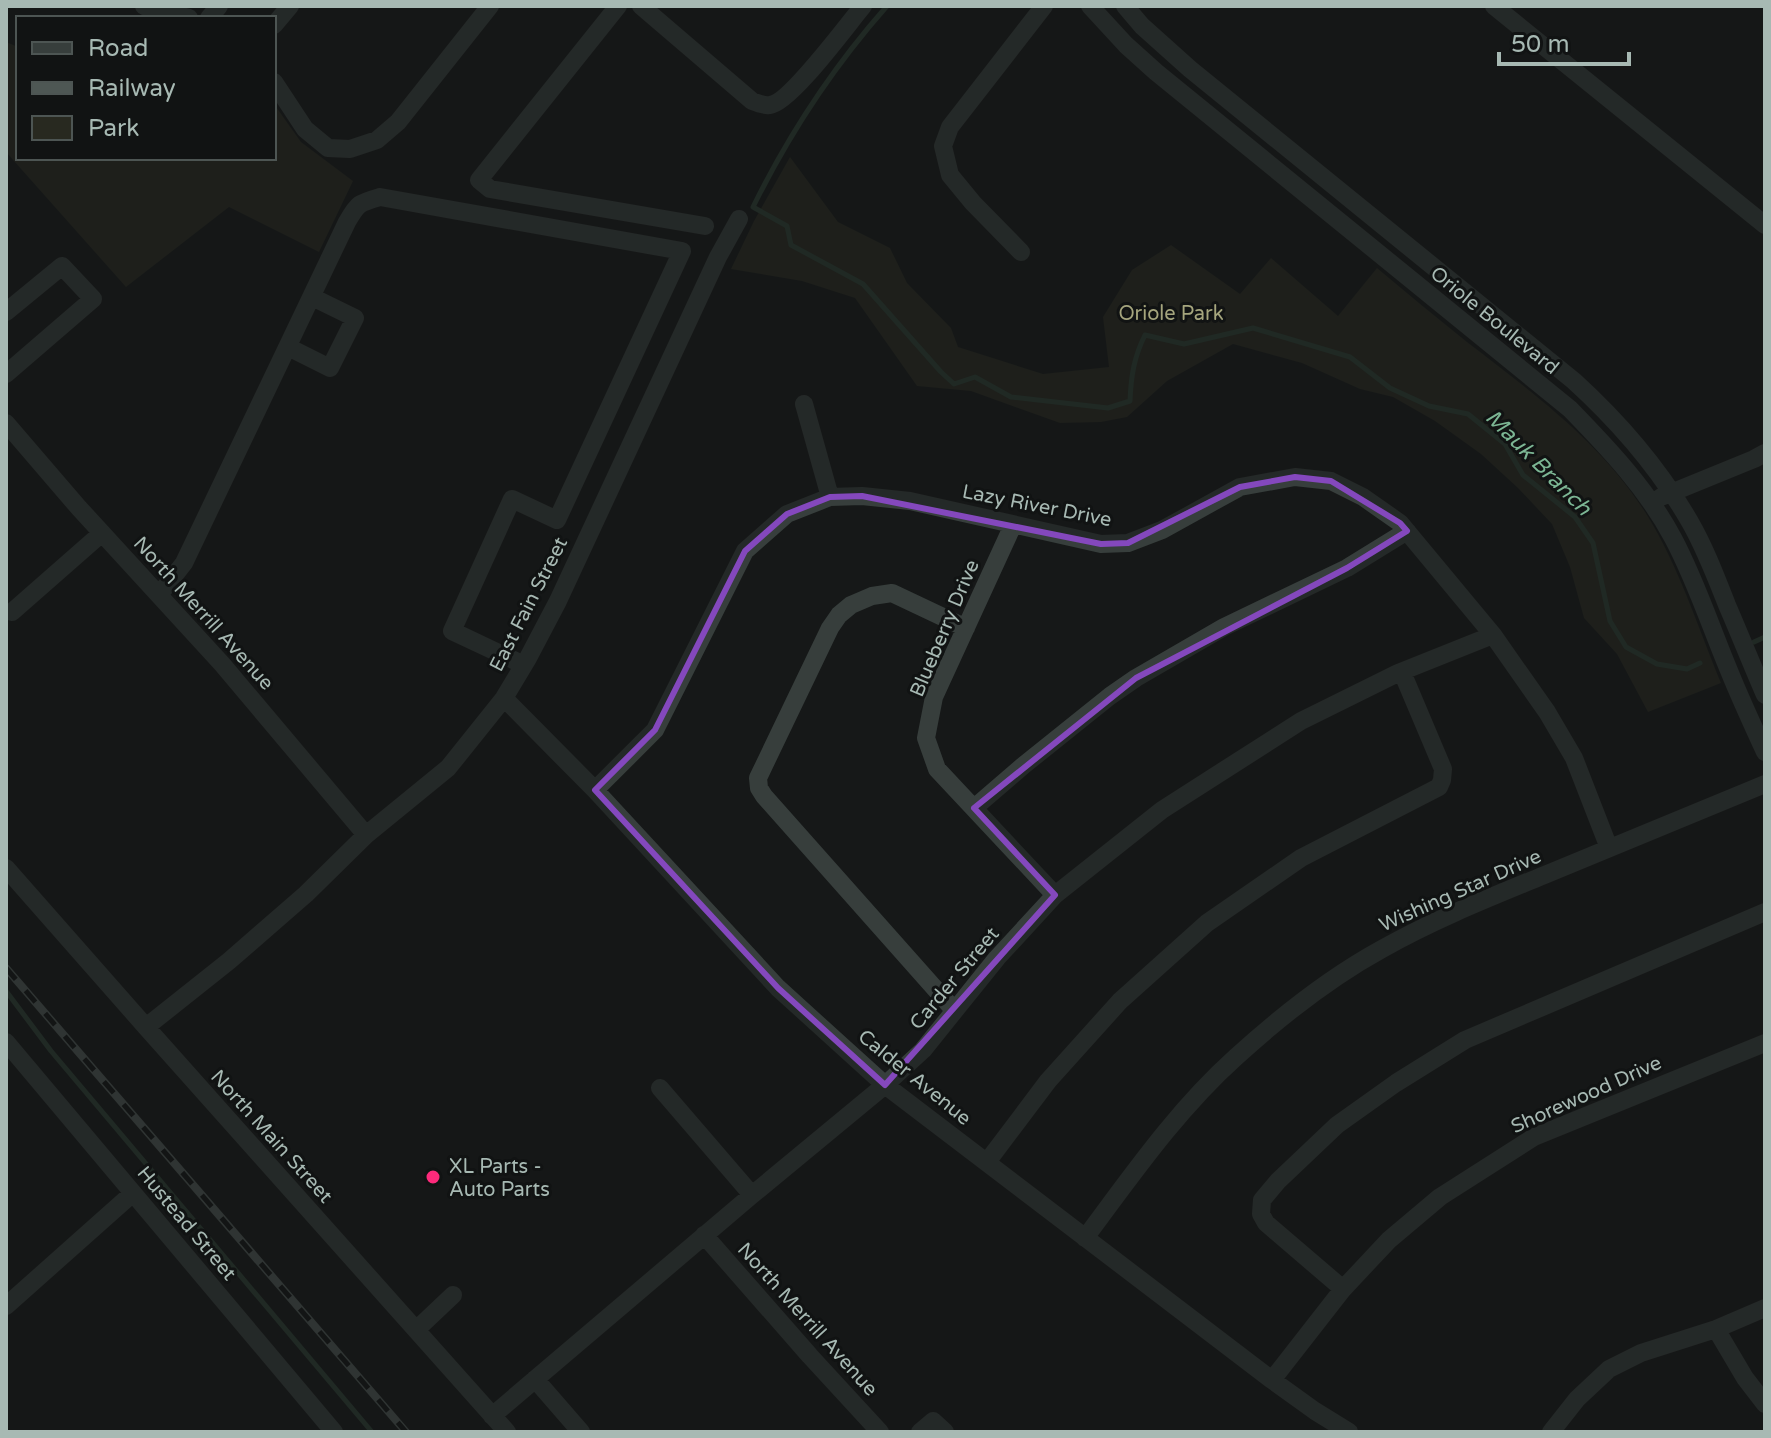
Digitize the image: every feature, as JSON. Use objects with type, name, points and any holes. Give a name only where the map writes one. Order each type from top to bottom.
[{"type":"street","points":[[144,6],[182,16]]},
{"type":"street","points":[[276,23],[290,6]]},
{"type":"street","points":[[276,85],[305,129],[328,148],[350,149],[377,140],[398,122],[490,6]]},
{"type":"street","points":[[618,6],[479,180],[490,189],[705,226]]},
{"type":"street","points":[[641,6],[752,101],[769,106],[781,102],[797,86],[863,6]]},
{"type":"street","points":[[1021,252],[950,175],[943,146],[950,127],[1044,6]]},
{"type":"street","name":"Oriole Boulevard","points":[[1090,6],[1156,72],[1570,409],[1625,467],[1673,537],[1765,752]]},
{"type":"street","name":"Oriole Boulevard","points":[[1125,6],[1142,26],[1190,69],[1574,381],[1615,421],[1672,492],[1691,524],[1765,695]]},
{"type":"street","points":[[1494,6],[1765,225]]},
{"type":"street","points":[[159,595],[184,563],[357,205],[380,197],[682,251],[714,267]]},
{"type":"street","name":"East Fain Street","points":[[146,1027],[229,961],[306,894],[366,835],[448,768],[504,698],[558,601],[739,219]]},
{"type":"street","points":[[524,665],[452,631],[512,499],[557,520],[682,251]]},
{"type":"street","points":[[6,312],[62,266],[93,299],[6,374]]},
{"type":"street","points":[[288,347],[330,368],[355,318],[312,297]]},
{"type":"street","points":[[804,404],[830,497]]},
{"type":"street","name":"North Merrill Avenue","points":[[6,423],[222,664],[366,835]]},
{"type":"street","points":[[1651,502],[1765,453]]},
{"type":"street","name":"Lazy River Drive","points":[[595,790],[655,730],[745,551],[787,514],[830,497],[862,496],[910,501],[1101,544],[1128,543],[1162,530],[1240,487],[1295,477],[1331,481],[1363,497],[1407,531],[1493,635],[1547,712],[1574,758],[1609,848]]},
{"type":"street","name":"Blueberry Drive","points":[[1013,525],[934,697],[926,738],[937,769],[1055,895]]},
{"type":"street","points":[[974,808],[1136,678],[1224,627],[1347,568],[1407,531]]},
{"type":"street","points":[[12,612],[102,533]]},
{"type":"street","points":[[954,1010],[764,796],[758,778],[830,628],[851,605],[872,596],[892,593],[966,628]]},
{"type":"street","name":"Carder Street","points":[[492,1416],[885,1085],[923,1050],[997,958],[1055,895],[1162,810],[1301,721],[1402,672],[1493,635]]},
{"type":"street","points":[[987,1162],[1048,1081],[1120,1001],[1207,923],[1301,858],[1439,787],[1443,769],[1402,672]]},
{"type":"street","name":"Calder Avenue","points":[[504,698],[595,790],[778,988],[885,1085],[1272,1380],[1349,1432]]},
{"type":"street","name":"Wishing Star Drive","points":[[1085,1238],[1188,1106],[1234,1058],[1329,983],[1380,950],[1430,924],[1765,784]]},
{"type":"street","name":"North Main Street","points":[[6,868],[507,1432]]},
{"type":"street","points":[[1343,1289],[1266,1223],[1261,1214],[1262,1200],[1278,1181],[1337,1125],[1465,1040],[1765,912]]},
{"type":"street","name":"Hustead Street","points":[[6,1042],[334,1432]]},
{"type":"street","name":"Shorewood Drive","points":[[1272,1380],[1343,1289],[1389,1240],[1440,1197],[1534,1137],[1765,1043]]},
{"type":"street","points":[[660,1088],[752,1195]]},
{"type":"street","points":[[6,1306],[133,1193]]},
{"type":"street","name":"North Merrill Avenue","points":[[704,1235],[880,1432]]},
{"type":"street","points":[[416,1330],[453,1295]]},
{"type":"street","points":[[1551,1432],[1577,1399],[1609,1369],[1641,1353],[1716,1329],[1765,1308]]},
{"type":"street","points":[[1716,1329],[1745,1378],[1765,1404]]},
{"type":"street","points":[[535,1379],[581,1432]]},
{"type":"street","points":[[920,1432],[933,1421],[945,1432]]},
{"type":"highlighted area","points":[[1295,477],[1331,481],[1400,523],[1407,531],[1347,568],[1136,678],[974,808],[1055,895],[885,1085],[778,988],[595,790],[655,730],[745,551],[787,514],[830,497],[862,496],[1101,544],[1128,543],[1240,487]]},
{"type":"green space","points":[[6,42],[16,46],[16,160],[276,160],[276,107],[301,142],[353,181],[319,252],[229,207],[126,287],[6,152]]},
{"type":"green space","name":"Oriole Park","points":[[790,157],[838,222],[890,248],[907,283],[951,328],[958,347],[1043,374],[1109,367],[1103,317],[1132,270],[1171,245],[1240,294],[1271,258],[1338,316],[1377,268],[1565,421],[1629,489],[1647,515],[1678,576],[1721,683],[1648,712],[1617,654],[1584,618],[1570,567],[1552,524],[1518,488],[1481,454],[1435,421],[1393,397],[1360,389],[1302,363],[1233,344],[1167,381],[1127,417],[1101,422],[1060,423],[971,391],[917,386],[855,298],[802,281],[731,269]]},
{"type":"waterway","name":"Mauk Branch","points":[[887,6],[813,102],[753,207],[787,226],[791,245],[863,284],[954,384],[975,377],[1011,397],[1108,408],[1130,401],[1134,367],[1145,335],[1184,344],[1253,328],[1350,357],[1390,388],[1429,406],[1468,414],[1505,444],[1523,475],[1575,517],[1593,543],[1610,621],[1626,647],[1657,664],[1687,669],[1700,663]]},
{"type":"waterway","name":"Mauk Branch","points":[[1754,642],[1765,637]]},
{"type":"waterway","points":[[6,991],[51,1051],[372,1432]]},
{"type":"railway","points":[[6,968],[406,1432]]},
{"type":"place","name":"XL Parts - Auto Parts","points":[[433,1177]]}]
